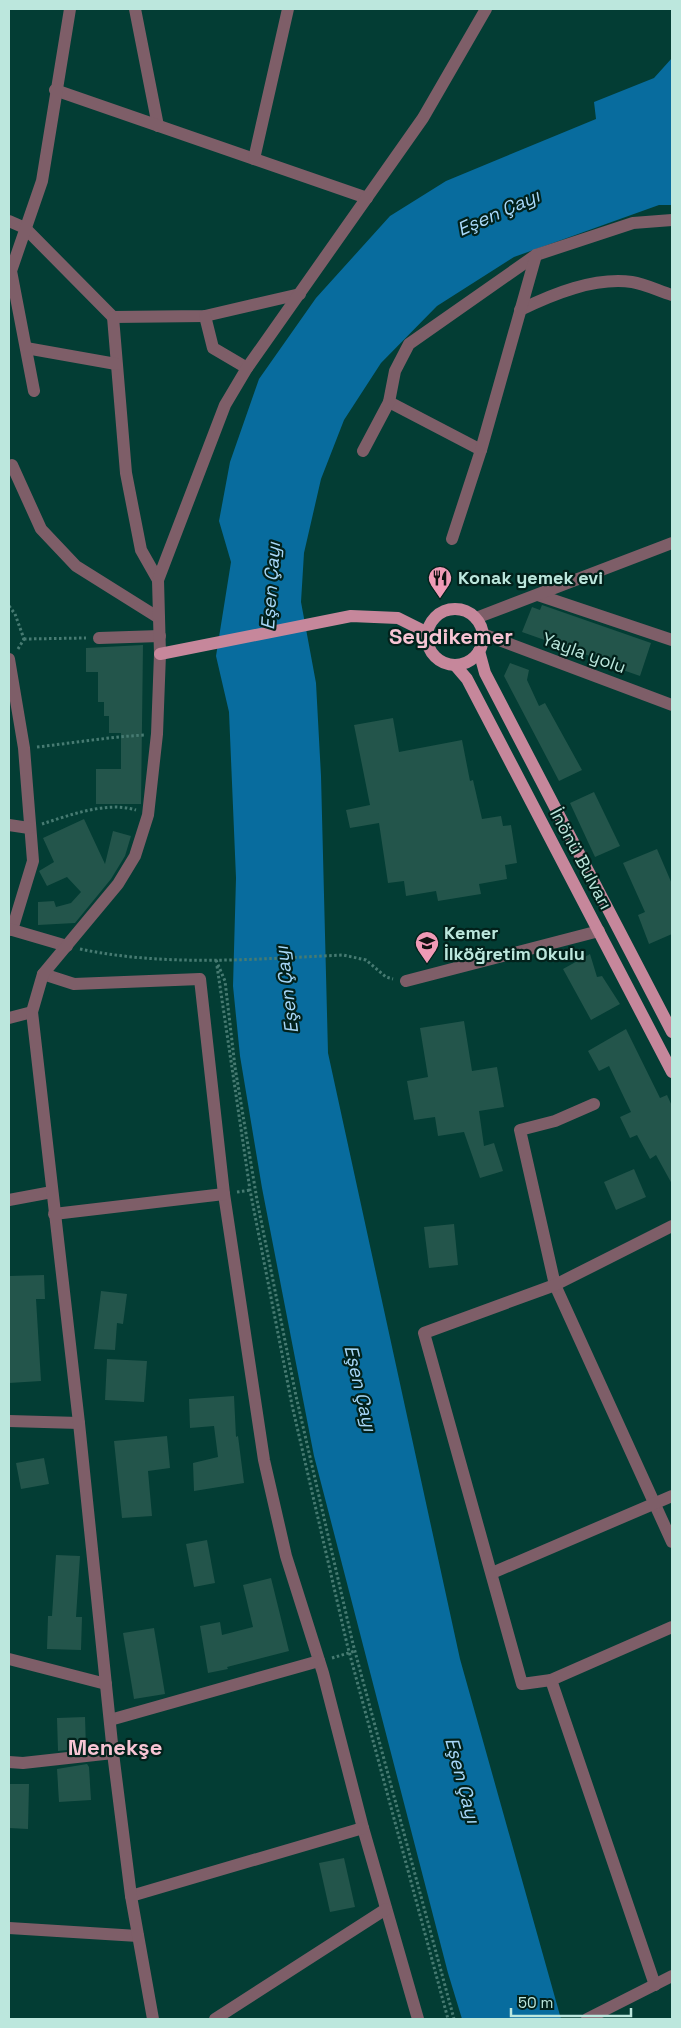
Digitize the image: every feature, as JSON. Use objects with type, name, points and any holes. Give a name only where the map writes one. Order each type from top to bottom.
[{"type":"main road","points":[[462,609],[476,618],[483,634],[479,651],[473,659],[455,665],[445,664],[430,651],[426,632],[430,623],[444,610],[462,609]]},
{"type":"main road","points":[[160,654],[198,648],[351,616],[398,618],[426,632]]},
{"type":"main road","name":"İnönü Bulvarı","points":[[479,651],[485,673],[617,922],[672,1032]]},
{"type":"main road","name":"İnönü Bulvarı","points":[[455,665],[467,679],[672,1072]]},
{"type":"main road","points":[[599,931],[617,922]]},
{"type":"street","points":[[34,391],[11,270],[24,228],[42,181],[55,90],[70,9]]},
{"type":"street","points":[[135,9],[158,126]]},
{"type":"street","points":[[254,159],[288,9]]},
{"type":"street","points":[[153,2019],[131,1896],[32,1012],[43,974],[118,884],[135,856],[148,815],[157,734],[160,654],[158,580],[225,405],[247,368],[423,118],[486,9]]},
{"type":"street","points":[[55,90],[367,198]]},
{"type":"street","points":[[363,451],[389,402],[395,371],[410,344],[536,255],[634,223],[672,220]]},
{"type":"street","points":[[9,221],[24,228],[113,317],[126,473],[141,550],[158,580]]},
{"type":"street","points":[[452,539],[481,450],[536,255]]},
{"type":"street","points":[[520,310],[552,294],[611,281],[634,282],[672,295]]},
{"type":"street","points":[[113,317],[205,316],[300,294]]},
{"type":"street","points":[[205,316],[213,348],[247,368]]},
{"type":"street","points":[[26,348],[116,364]]},
{"type":"street","points":[[389,402],[481,450]]},
{"type":"street","points":[[12,465],[41,529],[46,535],[76,566],[159,618]]},
{"type":"street","points":[[476,618],[672,543]]},
{"type":"street","points":[[538,595],[672,640]]},
{"type":"street","name":"Yayla yolu","points":[[483,634],[672,705]]},
{"type":"street","points":[[99,638],[160,636]]},
{"type":"street","points":[[9,660],[14,734],[24,748],[33,861],[10,930],[67,946]]},
{"type":"street","points":[[9,825],[29,828]]},
{"type":"street","points":[[406,981],[599,931]]},
{"type":"street","points":[[43,974],[74,984],[200,979],[224,1194],[264,1460],[286,1556],[319,1661],[363,1828],[418,2019]]},
{"type":"street","points":[[9,1018],[32,1012]]},
{"type":"street","points":[[594,1104],[555,1121],[520,1130],[555,1285],[672,1542]]},
{"type":"street","points":[[9,1200],[52,1192]]},
{"type":"street","points":[[54,1214],[224,1194]]},
{"type":"street","points":[[672,1226],[555,1285],[424,1333],[522,1684],[551,1680],[672,1627]]},
{"type":"street","points":[[9,1421],[79,1423]]},
{"type":"street","points":[[492,1573],[672,1496]]},
{"type":"street","points":[[9,1659],[106,1684]]},
{"type":"street","points":[[110,1720],[319,1661]]},
{"type":"street","points":[[551,1680],[655,1984]]},
{"type":"street","points":[[9,1762],[23,1763],[114,1753]]},
{"type":"street","points":[[131,1896],[363,1828]]},
{"type":"street","points":[[215,2019],[386,1909]]},
{"type":"street","points":[[9,1928],[138,1936]]},
{"type":"street","points":[[587,2019],[672,1976]]},
{"type":"path","points":[[9,606],[15,614],[24,639],[99,638]]},
{"type":"path","points":[[24,748],[79,743],[104,737],[157,734]]},
{"type":"path","points":[[29,828],[99,809],[128,808],[148,815]]},
{"type":"path","points":[[67,946],[104,954],[216,960],[343,955],[366,960],[386,977],[406,981]]},
{"type":"path","points":[[216,960],[226,981],[235,1067],[255,1189],[296,1396],[355,1651],[454,2019]]},
{"type":"path","points":[[216,960],[250,1190],[290,1396],[349,1653],[448,2019]]},
{"type":"path","points":[[224,1194],[255,1189]]},
{"type":"path","points":[[319,1661],[355,1651]]},
{"type":"water","name":"Eşen Çayı","points":[[672,58],[672,205],[659,205],[514,257],[437,306],[381,363],[344,420],[321,479],[304,553],[301,602],[316,683],[321,776],[328,1053],[460,1659],[561,2019],[462,2019],[448,1973],[314,1456],[262,1188],[240,1056],[233,986],[236,878],[229,712],[216,656],[231,562],[219,521],[230,462],[259,379],[316,298],[390,216],[446,181],[596,119],[594,102],[654,78]]},
{"type":"building","points":[[542,605],[651,643],[640,676],[617,668],[618,666],[522,632],[532,607],[540,610]]},
{"type":"building","points":[[143,645],[141,804],[96,804],[96,769],[121,769],[121,733],[109,733],[109,716],[104,716],[104,702],[98,702],[98,672],[86,672],[86,648]]},
{"type":"building","points":[[510,663],[529,670],[527,680],[539,706],[545,703],[582,770],[559,781],[504,676]]},
{"type":"building","points":[[393,718],[399,752],[462,740],[470,781],[473,780],[482,819],[501,816],[503,826],[511,825],[517,863],[505,865],[507,879],[479,884],[481,894],[438,901],[436,891],[406,896],[404,881],[388,883],[379,823],[350,828],[346,810],[370,805],[354,725]]},
{"type":"building","points":[[594,792],[620,846],[595,857],[570,803]]},
{"type":"building","points":[[84,819],[105,864],[113,831],[131,836],[125,856],[111,879],[75,923],[38,925],[38,902],[54,901],[56,907],[71,903],[81,892],[67,877],[47,886],[39,871],[54,862],[43,838]]},
{"type":"building","points":[[657,849],[672,884],[672,934],[649,944],[638,915],[645,912],[623,863]]},
{"type":"building","points":[[590,954],[597,977],[602,976],[620,1004],[591,1020],[563,969]]},
{"type":"building","points":[[464,1021],[472,1071],[497,1067],[504,1107],[479,1111],[484,1146],[494,1143],[503,1171],[480,1178],[464,1132],[438,1136],[435,1117],[414,1120],[407,1081],[428,1077],[420,1028]]},
{"type":"building","points":[[626,1029],[660,1098],[667,1095],[672,1106],[672,1184],[656,1155],[650,1159],[637,1135],[630,1138],[620,1117],[631,1112],[609,1066],[599,1071],[588,1051]]},
{"type":"building","points":[[634,1169],[646,1197],[616,1210],[604,1182]]},
{"type":"building","points":[[454,1224],[458,1265],[429,1268],[424,1227]]},
{"type":"building","points":[[44,1275],[45,1299],[36,1299],[41,1381],[9,1383],[9,1276]]},
{"type":"building","points":[[101,1291],[127,1294],[123,1324],[117,1323],[115,1350],[94,1349]]},
{"type":"building","points":[[107,1359],[147,1361],[144,1402],[105,1400]]},
{"type":"building","points":[[234,1396],[236,1437],[238,1436],[244,1483],[194,1491],[193,1463],[218,1457],[214,1426],[190,1428],[189,1399]]},
{"type":"building","points":[[167,1436],[170,1468],[148,1471],[152,1516],[122,1518],[114,1441]]},
{"type":"building","points":[[44,1458],[49,1484],[21,1489],[16,1463]]},
{"type":"building","points":[[207,1540],[215,1583],[194,1587],[186,1544]]},
{"type":"building","points":[[56,1555],[80,1556],[76,1617],[82,1617],[81,1650],[47,1649],[48,1616],[52,1616]]},
{"type":"building","points":[[271,1578],[289,1651],[208,1673],[200,1626],[220,1622],[222,1635],[253,1627],[243,1585]]},
{"type":"building","points":[[154,1628],[165,1694],[134,1699],[123,1633]]},
{"type":"building","points":[[85,1717],[86,1748],[58,1751],[57,1718]]},
{"type":"building","points":[[87,1764],[89,1767],[91,1800],[59,1802],[57,1769]]},
{"type":"building","points":[[9,1784],[29,1784],[28,1829],[9,1828]]},
{"type":"building","points":[[344,1858],[355,1907],[330,1912],[319,1863]]},
{"type":"place","name":"Konak yemek evi","points":[[440,599]]},
{"type":"place","name":"Kemer İlköğretim Okulu","points":[[427,964]]},
{"type":"district","name":"Seydikemer","points":[[451,636]]},
{"type":"district","name":"Menekşe","points":[[115,1747]]}]
